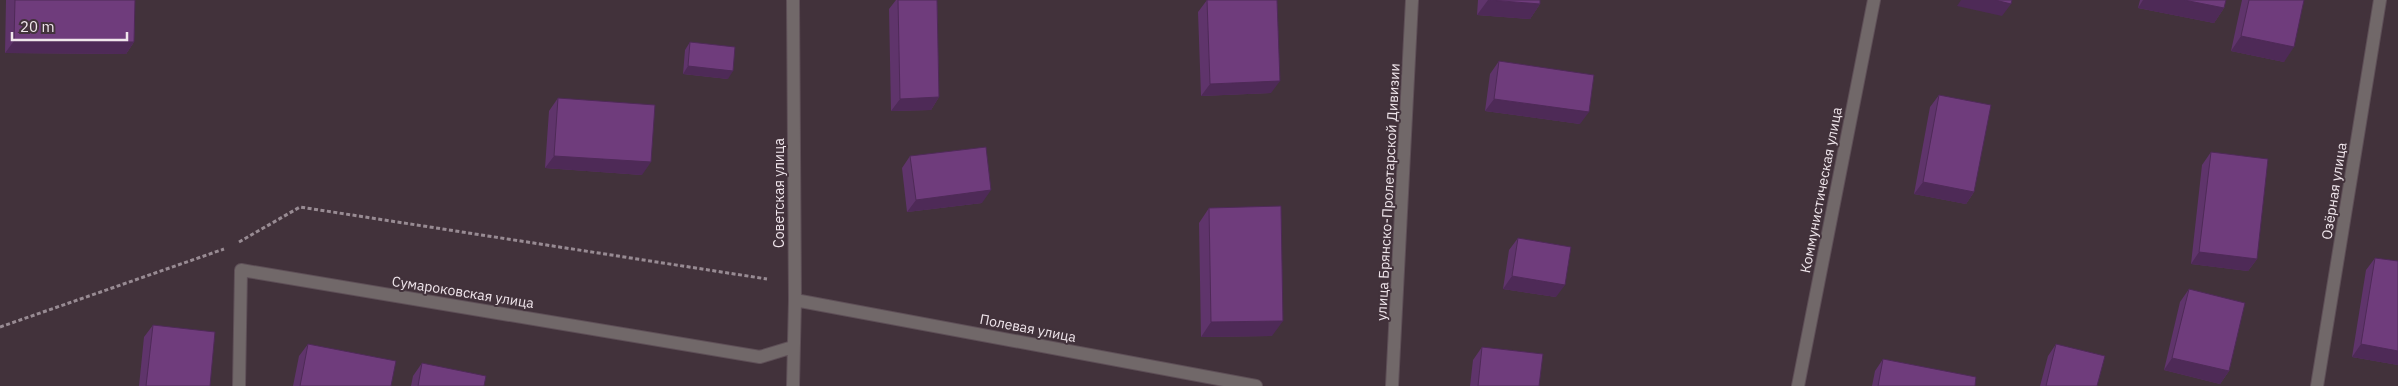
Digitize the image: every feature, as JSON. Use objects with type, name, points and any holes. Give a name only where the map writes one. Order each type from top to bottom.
[{"type":"street","name":"Советская улица","points":[[793,0],[794,283],[796,300],[793,386]]},
{"type":"street","name":"улица Брянско-Пролетарской Дивизии","points":[[1392,386],[1412,0]]},
{"type":"street","name":"Коммунистическая улица","points":[[1798,386],[1874,0]]},
{"type":"street","name":"Озёрная улица","points":[[2317,386],[2380,0]]},
{"type":"street","name":"Сумароковская улица","points":[[239,386],[241,270],[760,357],[793,347]]},
{"type":"street","name":"Полевая улица","points":[[796,300],[1256,386]]},
{"type":"path","points":[[0,327],[233,246],[300,207],[794,283]]},
{"type":"building","points":[[15,0],[135,0],[134,42],[14,41]]},
{"type":"building","points":[[898,0],[937,0],[939,97],[900,99]]},
{"type":"building","points":[[1207,0],[1277,0],[1280,81],[1210,84]]},
{"type":"building","points":[[1490,0],[1540,0],[1540,4]]},
{"type":"building","points":[[1995,0],[2012,0],[2011,4]]},
{"type":"building","points":[[2184,0],[2226,0],[2224,8]]},
{"type":"building","points":[[2249,0],[2304,0],[2294,47],[2241,36]]},
{"type":"building","points":[[690,42],[735,47],[733,71],[688,66]]},
{"type":"building","points":[[1499,61],[1594,75],[1589,112],[1494,99]]},
{"type":"building","points":[[1939,95],[1991,105],[1974,192],[1923,182]]},
{"type":"building","points":[[558,98],[655,105],[651,162],[554,156]]},
{"type":"building","points":[[986,147],[991,190],[916,200],[910,156]]},
{"type":"building","points":[[2211,152],[2268,159],[2257,259],[2199,252]]},
{"type":"building","points":[[1281,206],[1283,321],[1211,322],[1209,208]]},
{"type":"building","points":[[1518,238],[1571,247],[1565,285],[1512,276]]},
{"type":"building","points":[[2375,258],[2398,261],[2398,351],[2361,344]]},
{"type":"building","points":[[2189,289],[2245,303],[2229,371],[2172,358]]},
{"type":"building","points":[[153,325],[215,332],[210,386],[146,386]]},
{"type":"building","points":[[308,344],[396,361],[391,386],[300,386]]},
{"type":"building","points":[[2056,344],[2105,356],[2097,386],[2046,386]]},
{"type":"building","points":[[1482,347],[1543,354],[1539,386],[1478,386]]},
{"type":"building","points":[[1883,359],[1976,377],[1975,386],[1878,386]]},
{"type":"building","points":[[422,363],[486,376],[484,386],[418,386]]}]
